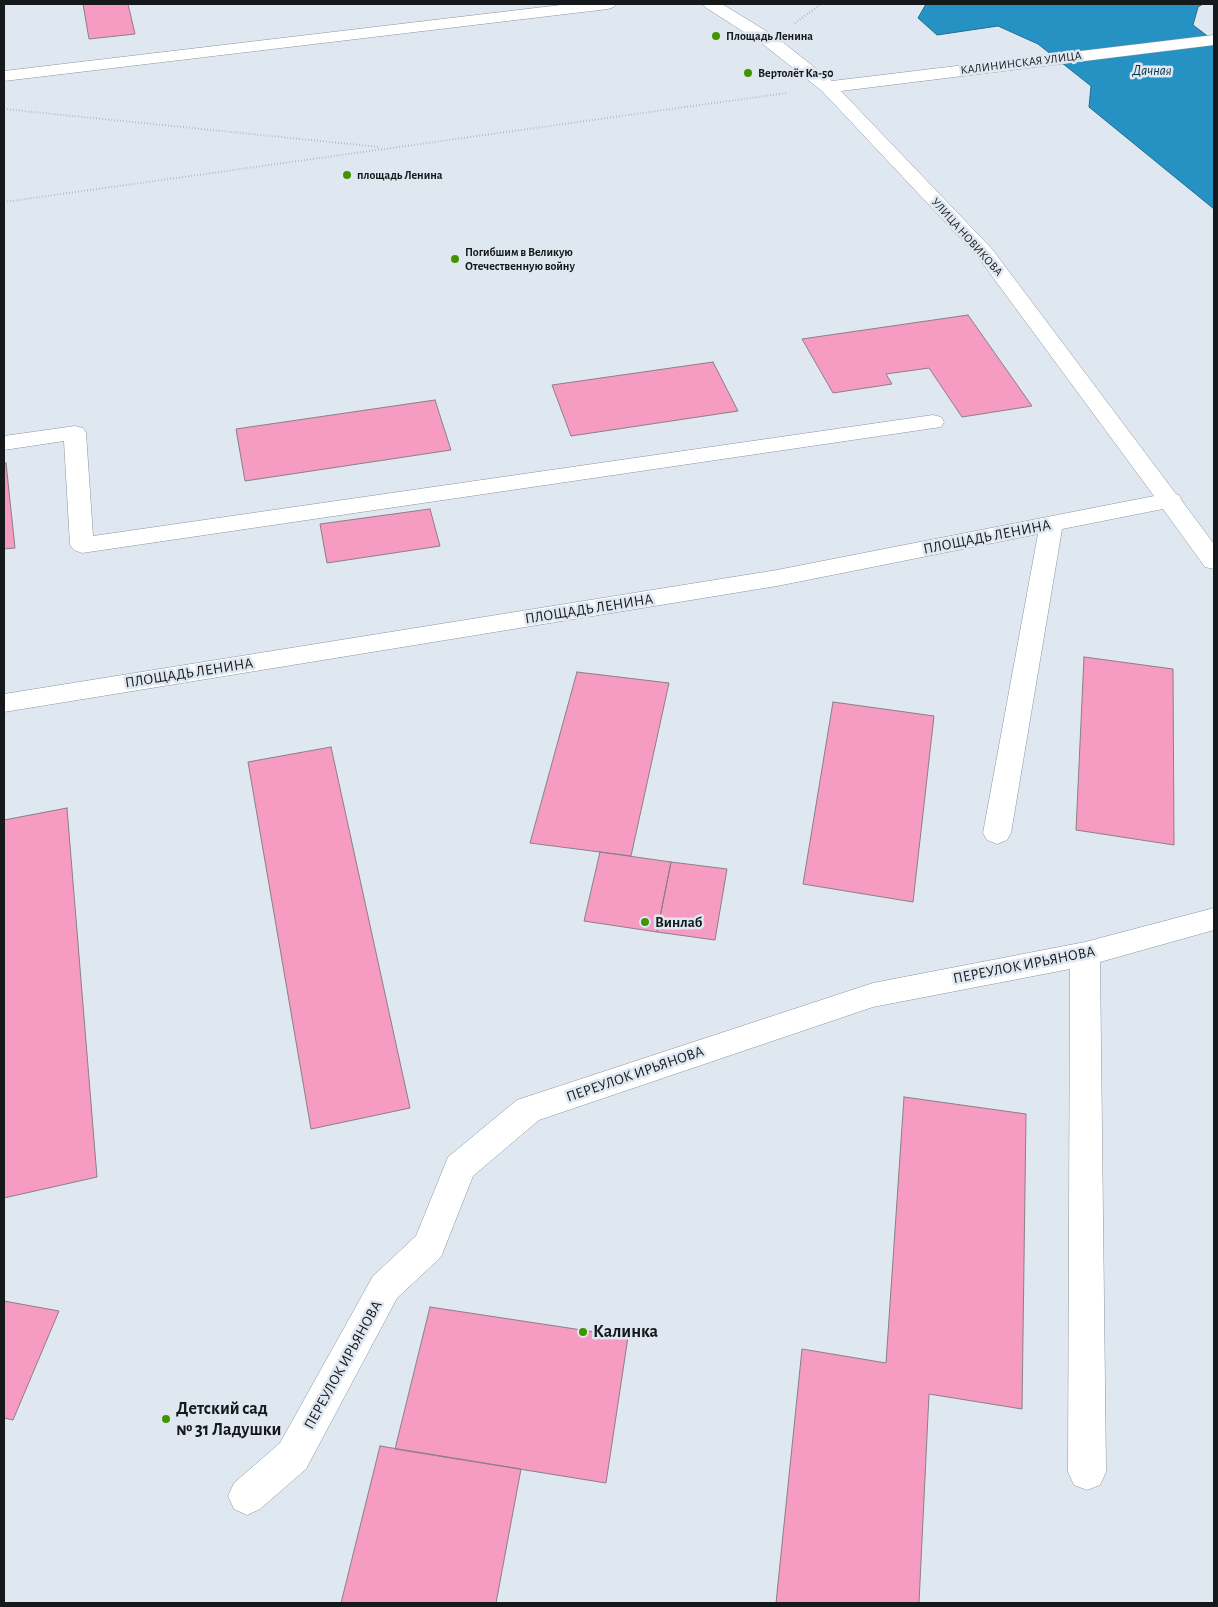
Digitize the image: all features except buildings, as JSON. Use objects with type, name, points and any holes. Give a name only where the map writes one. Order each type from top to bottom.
[{"type":"street","points":[[4,76],[608,4]]},
{"type":"street","name":"УЛИЦА НОВИКОВА","points":[[711,4],[770,41],[828,87],[985,253],[1214,560]]},
{"type":"street","name":"КАЛИНИНСКАЯ УЛИЦА","points":[[828,87],[1214,40]]},
{"type":"street","points":[[4,443],[75,433],[82,545],[934,422]]},
{"type":"street","name":"ПЛОЩАДЬ ЛЕНИНА","points":[[4,703],[777,578],[1171,500]]},
{"type":"street","points":[[997,833],[1051,525]]},
{"type":"street","name":"ПЕРЕУЛОК ИРЬЯНОВА","points":[[247,1496],[294,1456],[385,1287],[429,1246],[460,1167],[528,1110],[873,995],[1085,954],[1214,919]]},
{"type":"street","points":[[1085,954],[1086,1472]]},
{"type":"path","points":[[4,202],[828,87]]},
{"type":"path","points":[[4,109],[386,148]]},
{"type":"water","name":"Дачная","points":[[926,4],[1203,4],[1198,7],[1193,25],[1214,41],[1214,209],[1089,107],[1091,86],[1038,44],[998,26],[937,35],[918,18]]},
{"type":"place","name":"Площадь Ленина","points":[[716,36]]},
{"type":"place","name":"Вертолёт Ка-50","points":[[748,73]]},
{"type":"place","name":"площадь Ленина","points":[[347,175]]},
{"type":"place","name":"Погибшим в Великую Отечественную войну","points":[[455,259]]},
{"type":"place","name":"Винлаб","points":[[645,922]]},
{"type":"place","name":"Калинка","points":[[583,1332]]},
{"type":"place","name":"Детский сад № 31 Ладушки","points":[[166,1419]]}]
